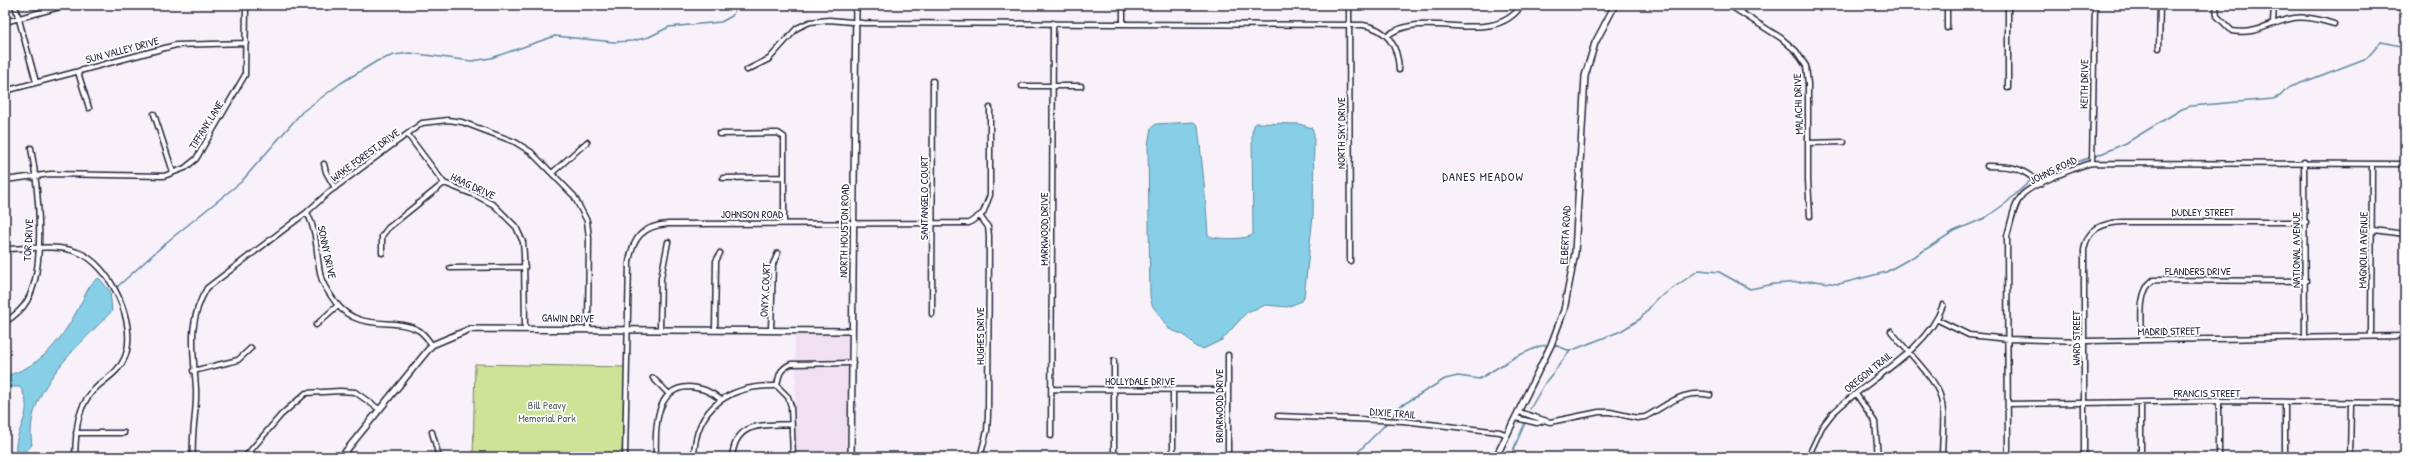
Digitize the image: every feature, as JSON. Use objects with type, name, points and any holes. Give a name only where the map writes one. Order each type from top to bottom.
[{"type":"street","points":[[15,5],[36,82]]},
{"type":"street","points":[[5,22],[67,5]]},
{"type":"street","name":"TIFFANY LANE","points":[[5,180],[34,175],[164,176],[185,168],[196,159],[231,102],[245,75],[246,5]]},
{"type":"street","name":"NORTH HOUSTON ROAD","points":[[851,457],[856,5]]},
{"type":"street","points":[[1123,5],[1123,23]]},
{"type":"street","name":"NORTH SKY DRIVE","points":[[1349,5],[1350,261]]},
{"type":"street","points":[[1387,36],[1404,26],[1494,25],[1509,20],[1522,5]]},
{"type":"street","name":"ELBERTA ROAD","points":[[1496,457],[1551,345],[1569,293],[1575,253],[1585,76],[1595,43],[1615,5]]},
{"type":"street","name":"MALACHI DRIVE","points":[[1729,5],[1780,38],[1796,51],[1806,66],[1810,216]]},
{"type":"street","points":[[1947,5],[1947,28]]},
{"type":"street","points":[[2008,5],[2008,88]]},
{"type":"street","name":"KEITH DRIVE","points":[[2092,163],[2095,5]]},
{"type":"street","points":[[2159,48],[2160,5]]},
{"type":"street","points":[[2216,5],[2217,16],[2232,31],[2253,32],[2273,23],[2291,18],[2307,18],[2334,24]]},
{"type":"street","points":[[2273,23],[2274,5]]},
{"type":"street","points":[[747,70],[769,59],[798,28],[810,22],[830,20],[856,23],[1349,24],[1369,26],[1378,29],[1387,36],[1394,45],[1399,56],[1399,70]]},
{"type":"street","name":"MARKWOOD DRIVE","points":[[1051,436],[1053,23]]},
{"type":"street","name":"SUN VALLEY DRIVE","points":[[5,91],[176,45],[246,43]]},
{"type":"street","points":[[78,72],[89,108]]},
{"type":"street","name":"SANTANGELO COURT","points":[[932,314],[933,81]]},
{"type":"street","points":[[1022,86],[1081,86]]},
{"type":"street","points":[[980,216],[988,204],[990,195],[990,108]]},
{"type":"street","points":[[154,114],[173,172]]},
{"type":"street","name":"WAKE FOREST DRIVE","points":[[193,457],[196,390],[193,371],[193,318],[198,303],[207,288],[307,212],[335,188],[422,124],[448,120],[462,122],[515,142],[531,152],[574,196],[587,221],[589,238],[588,328]]},
{"type":"street","points":[[719,134],[778,133],[784,137],[784,223]]},
{"type":"street","name":"HAAG DRIVE","points":[[408,135],[444,183],[478,196],[494,205],[516,227],[523,242],[525,267],[525,328]]},
{"type":"street","points":[[552,173],[587,142]]},
{"type":"street","points":[[1808,143],[1844,142]]},
{"type":"street","name":"TOR DRIVE","points":[[5,322],[26,302],[34,286],[39,209],[31,148]]},
{"type":"street","name":"JOHNS ROAD","points":[[2008,457],[2008,236],[2015,210],[2023,195],[2041,184],[2075,168],[2092,163],[2304,162],[2405,164]]},
{"type":"street","name":"NATIONAL AVENUE","points":[[2304,162],[2306,222],[2305,338]]},
{"type":"street","points":[[324,164],[326,172],[335,188]]},
{"type":"street","name":"MAGNOLIA AVENUE","points":[[2371,335],[2373,230],[2372,164]]},
{"type":"street","points":[[1987,166],[2012,166],[2027,173],[2041,184]]},
{"type":"street","points":[[723,178],[784,177]]},
{"type":"street","points":[[382,253],[382,236],[388,228],[444,183]]},
{"type":"street","name":"SONNY DRIVE","points":[[307,212],[315,228],[321,278],[338,305],[348,313],[372,323],[408,326],[419,330],[432,345]]},
{"type":"street","name":"JOHNSON ROAD","points":[[625,457],[629,262],[632,246],[641,234],[653,225],[784,223],[962,224],[980,216]]},
{"type":"street","name":"HUGHES DRIVE","points":[[980,216],[988,227],[989,244],[988,415],[987,431],[980,457]]},
{"type":"street","name":"DUDLEY STREET","points":[[2100,226],[2122,222],[2306,222]]},
{"type":"street","name":"WARD STREET","points":[[2084,457],[2084,250],[2090,233],[2100,226]]},
{"type":"street","points":[[2373,230],[2405,234]]},
{"type":"street","points":[[660,329],[661,278],[668,242]]},
{"type":"street","points":[[5,249],[37,250],[53,248],[77,251],[89,257],[102,270],[114,287],[122,305],[129,329],[125,356],[110,378],[88,396],[80,410],[76,433],[75,457]]},
{"type":"street","points":[[715,330],[716,261],[720,253]]},
{"type":"street","name":"ONYX COURT","points":[[772,330],[773,264],[778,253]]},
{"type":"street","points":[[450,268],[525,267]]},
{"type":"street","name":"FLANDERS DRIVE","points":[[2142,340],[2143,295],[2148,284],[2154,280],[2306,281]]},
{"type":"street","points":[[316,325],[338,305]]},
{"type":"street","name":"OREGON TRAIL","points":[[1808,457],[1822,427],[1841,405],[1907,352],[1938,320],[1943,305]]},
{"type":"street","name":"MADRID STREET","points":[[1938,320],[1969,335],[2008,339],[2085,341],[2305,338],[2371,335],[2405,336]]},
{"type":"street","name":"GAWIN DRIVE","points":[[341,457],[432,345],[470,329],[588,328],[628,330],[852,331]]},
{"type":"street","points":[[1891,331],[1926,373],[1940,396],[1942,412],[1942,457]]},
{"type":"street","points":[[193,371],[238,360],[252,348]]},
{"type":"street","name":"BRIARWOOD DRIVE","points":[[1228,355],[1228,457]]},
{"type":"street","points":[[1114,361],[1114,457]]},
{"type":"street","points":[[777,386],[779,374],[783,368],[790,364],[853,363]]},
{"type":"street","points":[[652,378],[668,393]]},
{"type":"street","points":[[694,457],[699,429],[705,415],[720,399],[744,388],[777,386],[788,397],[791,406],[793,457]]},
{"type":"street","points":[[656,457],[657,422],[662,403],[668,393],[679,387],[700,388],[720,399]]},
{"type":"street","name":"HOLLYDALE DRIVE","points":[[1052,389],[1228,390]]},
{"type":"street","points":[[1173,390],[1173,457]]},
{"type":"street","points":[[245,457],[282,415],[306,393],[340,391],[355,392],[379,409]]},
{"type":"street","points":[[1519,412],[1544,421],[1556,422],[1599,412],[1610,412],[1631,418],[1644,417],[1686,394],[1698,392],[1710,395]]},
{"type":"street","points":[[1856,394],[1874,422],[1878,435],[1878,457]]},
{"type":"street","points":[[2219,401],[2219,457]]},
{"type":"street","name":"FRANCIS STREET","points":[[2009,404],[2219,401],[2351,404],[2405,403]]},
{"type":"street","points":[[2285,457],[2286,402]]},
{"type":"street","points":[[2141,403],[2141,457]]},
{"type":"street","points":[[2350,457],[2351,404]]},
{"type":"street","name":"DIXIE TRAIL","points":[[1278,416],[1403,422],[1500,432],[1507,435]]},
{"type":"street","points":[[1516,418],[1537,423],[1544,421]]},
{"type":"street","points":[[732,457],[733,445],[739,434],[748,428],[792,424]]},
{"type":"street","points":[[432,432],[439,457]]},
{"type":"street","points":[[76,433],[124,433]]},
{"type":"shaded area","points":[[795,332],[849,332],[849,359],[795,359]]},
{"type":"shaded area","points":[[796,367],[848,367],[847,457],[795,457]]},
{"type":"green space","name":"Bill Peavy Memorial Park","points":[[475,364],[625,367],[622,457],[473,457]]},
{"type":"water","points":[[1194,122],[1198,126],[1208,235],[1217,238],[1239,238],[1253,234],[1252,132],[1255,123],[1299,124],[1312,128],[1314,134],[1313,216],[1304,297],[1302,301],[1287,307],[1266,305],[1247,312],[1222,340],[1203,349],[1196,347],[1184,335],[1169,329],[1152,305],[1150,296],[1148,145],[1151,128],[1156,124]]},
{"type":"water","points":[[99,278],[110,291],[112,311],[84,339],[56,371],[36,406],[32,425],[32,445],[23,453],[16,453],[16,444],[25,413],[25,397],[20,387],[5,387],[5,376],[31,365],[51,348],[67,327],[90,286]]},
{"type":"waterway","points":[[117,287],[168,241],[241,182],[302,112],[341,83],[377,61],[394,55],[410,53],[472,61],[491,58],[555,36],[614,42],[632,41],[649,37],[669,27],[721,22],[732,16],[738,5]]},
{"type":"waterway","points":[[2096,156],[2126,143],[2182,109],[2191,106],[2273,99],[2280,96],[2288,88],[2367,58],[2381,42],[2405,47]]},
{"type":"waterway","points":[[2036,175],[2089,158]]},
{"type":"waterway","points":[[1530,409],[1545,383],[1570,351],[1621,331],[1640,319],[1656,300],[1699,270],[1719,272],[1750,289],[1774,284],[1814,281],[1839,284],[1886,272],[1920,253],[1954,231],[1985,218],[2006,203],[2031,180]]},
{"type":"waterway","points":[[1391,418],[1399,407],[1445,379],[1458,376],[1479,379],[1515,357],[1540,346],[1549,345]]},
{"type":"waterway","points":[[1555,345],[1570,351]]},
{"type":"waterway","points":[[1510,457],[1525,423]]},
{"type":"waterway","points":[[1353,457],[1386,424]]},
{"type":"district","name":"DANES MEADOW","points":[[1483,176]]}]
